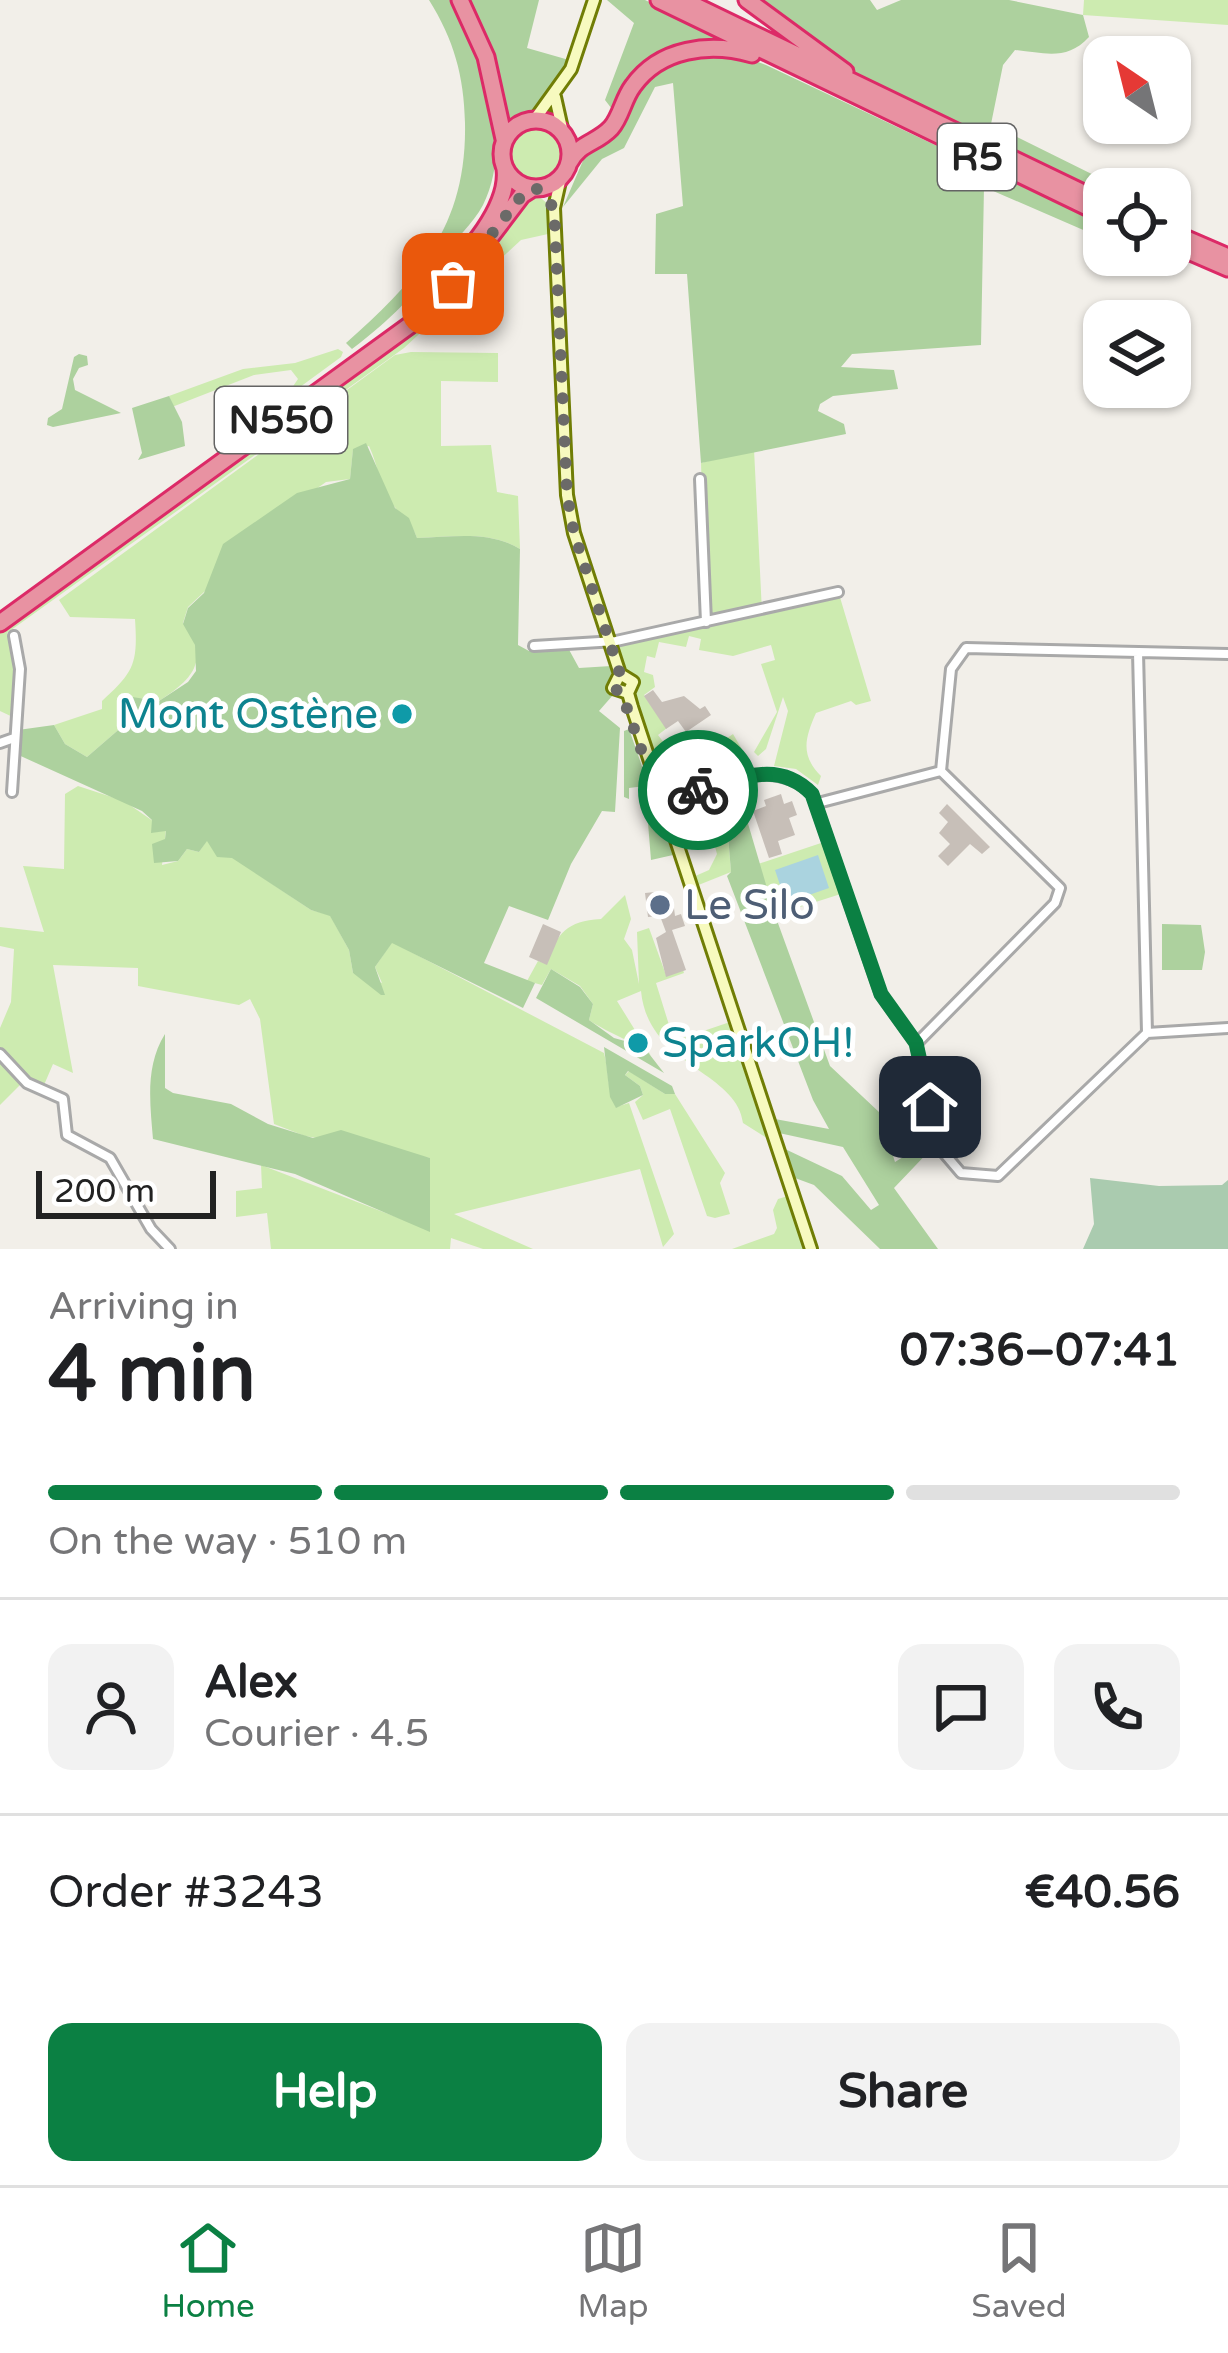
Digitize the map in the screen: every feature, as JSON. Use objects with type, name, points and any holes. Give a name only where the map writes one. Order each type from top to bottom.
[{"type":"highway","points":[[460,0],[486,57],[504,141],[505,169],[514,180],[535,188],[565,170],[583,143],[614,125],[624,100],[645,72],[671,56],[698,49],[730,49],[783,62]]},
{"type":"highway","name":"R5","points":[[659,0],[1083,204]]},
{"type":"highway","name":"R5","points":[[683,0],[1083,193]]},
{"type":"highway","points":[[746,0],[897,107]]},
{"type":"highway","points":[[504,141],[516,125],[536,119],[563,133],[570,147],[565,170]]},
{"type":"highway","name":"N550","points":[[0,611],[408,315],[482,228],[506,184],[505,169]]},
{"type":"highway","name":"N550","points":[[0,623],[410,325],[465,270],[522,195],[535,188]]},
{"type":"highway","points":[[1191,241],[1228,257]]},
{"type":"highway","points":[[1191,252],[1228,268]]},
{"type":"main road","points":[[536,119],[555,97],[575,60],[594,0]]},
{"type":"main road","points":[[555,97],[563,133]]},
{"type":"main road","points":[[565,170],[554,208],[567,495],[620,674],[613,684],[625,693],[812,1249]]},
{"type":"main road","points":[[535,188],[554,208]]},
{"type":"street","points":[[700,479],[706,622]]},
{"type":"street","points":[[534,646],[609,640],[838,592]]},
{"type":"street","points":[[12,792],[20,669],[14,636]]},
{"type":"street","points":[[941,771],[951,669],[966,648],[1228,654]]},
{"type":"street","points":[[1138,652],[1146,1030]]},
{"type":"street","points":[[0,743],[16,734]]},
{"type":"street","points":[[818,803],[941,771]]},
{"type":"street","points":[[916,1043],[1060,893],[1045,871],[941,771]]},
{"type":"street","points":[[662,800],[773,772],[796,778],[818,803],[881,994],[916,1043],[938,1146],[961,1173],[998,1176],[1146,1030],[1228,1028]]},
{"type":"street","points":[[0,1054],[27,1082],[63,1099],[67,1135],[110,1159],[151,1229],[170,1249]]},
{"type":"green space","points":[[429,0],[455,0],[476,48],[496,128],[492,181],[479,212],[422,283],[352,349],[346,343],[396,296],[434,247],[458,192],[465,123],[462,90],[451,44]]},
{"type":"green space","points":[[464,0],[539,0],[527,48],[569,60],[535,110],[511,119],[502,112]]},
{"type":"green space","points":[[607,0],[645,0],[738,44],[665,56],[615,113],[605,100],[634,23]]},
{"type":"green space","points":[[753,0],[870,0],[877,10],[901,0],[1009,0],[1083,15],[1089,36],[1083,36],[1083,43],[1072,50],[1055,54],[1015,50],[1003,65],[991,124],[1083,170],[1083,185],[883,90],[818,50]]},
{"type":"green space","points":[[1084,0],[1228,0],[1228,25],[1083,15]]},
{"type":"green space","points":[[703,53],[745,57],[766,65],[1083,215],[1083,230],[984,187],[981,345],[852,354],[841,367],[894,370],[898,389],[833,396],[820,404],[818,411],[844,424],[846,434],[701,463],[687,274],[655,274],[656,214],[683,206],[673,83],[655,87],[624,148],[602,159],[563,207],[585,156],[607,141],[632,95],[662,65]]},
{"type":"green space","points":[[536,124],[557,132],[565,153],[557,174],[536,182],[515,174],[507,153],[515,132]]},
{"type":"green space","points":[[535,193],[549,205],[548,234],[521,240],[404,348],[7,633],[17,651],[17,719],[0,711],[0,623],[383,346]]},
{"type":"green space","points":[[338,349],[343,352],[341,357],[285,398],[298,379],[291,370],[254,375],[172,407],[169,396],[243,369],[295,363]]},
{"type":"green space","points":[[498,353],[498,382],[441,381],[441,446],[491,445],[497,492],[518,496],[520,549],[483,537],[417,538],[389,498],[369,446],[353,450],[350,479],[326,482],[309,494],[188,607],[183,623],[192,636],[197,659],[188,677],[159,701],[142,698],[124,725],[87,757],[65,744],[54,725],[102,709],[102,701],[132,666],[136,634],[135,619],[70,617],[59,600],[395,355]]},
{"type":"green space","points":[[87,356],[88,365],[79,368],[73,379],[75,390],[121,413],[47,425],[48,418],[62,409],[74,357]]},
{"type":"green space","points":[[169,396],[182,422],[185,446],[138,460],[142,453],[132,408]]},
{"type":"green space","points":[[366,443],[395,508],[409,518],[417,538],[483,537],[520,549],[518,645],[529,651],[567,646],[579,668],[611,666],[613,695],[599,711],[620,728],[615,812],[602,811],[571,864],[548,920],[509,906],[484,963],[535,983],[523,1008],[392,943],[375,967],[385,995],[381,995],[353,973],[349,950],[330,916],[311,910],[232,858],[217,857],[207,841],[199,852],[187,849],[178,861],[154,863],[152,844],[165,839],[166,831],[151,833],[152,820],[142,811],[14,753],[18,730],[54,725],[65,744],[87,757],[124,725],[132,697],[159,701],[188,682],[196,671],[195,645],[183,624],[188,608],[204,593],[223,544],[297,493],[350,479],[353,449]]},
{"type":"green space","points":[[754,449],[762,612],[706,622],[701,463]]},
{"type":"green space","points":[[839,594],[871,701],[856,705],[851,701],[816,713],[806,746],[821,776],[818,785],[796,769],[774,766],[788,711],[783,697],[766,749],[758,756],[754,752],[777,712],[761,664],[775,660],[771,645],[733,656],[699,650],[701,639],[689,636],[686,647],[659,642],[655,658],[647,656],[644,672],[653,675],[655,687],[644,695],[667,728],[658,735],[693,781],[691,788],[673,794],[664,789],[633,699],[636,680],[623,666],[617,643]]},
{"type":"green space","points":[[629,729],[673,855],[651,860],[645,786],[629,788],[629,799],[624,797],[624,731]]},
{"type":"green space","points":[[733,734],[750,763],[705,780],[685,748],[700,738],[711,749]]},
{"type":"green space","points":[[78,786],[124,801],[166,830],[162,865],[178,861],[187,849],[199,852],[207,840],[311,910],[330,915],[349,950],[353,973],[382,983],[375,967],[392,942],[604,1053],[613,1101],[616,1107],[629,1103],[674,1234],[663,1247],[640,1169],[454,1214],[533,1249],[483,1249],[451,1238],[450,1249],[271,1249],[267,1213],[236,1217],[236,1191],[262,1188],[261,1165],[430,1230],[430,1158],[305,1136],[274,1124],[260,1019],[250,999],[239,1005],[138,986],[138,968],[53,965],[73,1073],[53,1064],[44,1085],[28,1077],[0,1105],[0,1028],[11,1002],[14,949],[0,946],[0,927],[44,932],[23,866],[64,869],[65,794]]},
{"type":"green space","points":[[739,786],[739,793],[725,799],[731,872],[696,886],[693,877],[709,870],[717,854],[714,843],[725,837],[718,815],[677,827],[675,809]]},
{"type":"green space","points":[[739,793],[775,915],[830,1066],[879,1112],[895,1162],[932,1139],[934,1146],[894,1188],[938,1249],[880,1249],[814,1185],[795,1178],[785,1149],[842,1176],[871,1210],[879,1205],[843,1147],[779,1133],[775,1119],[829,1129],[813,1100],[727,876],[731,872],[725,798]]},
{"type":"green space","points":[[830,840],[847,892],[775,915],[758,864]]},
{"type":"green space","points":[[625,895],[631,919],[624,939],[632,950],[639,984],[637,932],[649,928],[666,975],[684,973],[656,983],[674,1041],[730,1022],[770,1140],[743,1123],[726,1091],[659,1036],[647,1016],[641,991],[617,1001],[651,1056],[589,1020],[593,1004],[580,986],[551,969],[542,985],[527,981],[565,930],[601,919]]},
{"type":"green space","points":[[1162,924],[1201,925],[1202,970],[1162,970]]},
{"type":"green space","points":[[551,969],[580,987],[593,1004],[589,1020],[614,1038],[643,1046],[664,1073],[536,998]]},
{"type":"green space","points":[[165,1034],[165,1088],[173,1093],[231,1104],[268,1124],[313,1138],[341,1130],[430,1158],[430,1232],[295,1174],[153,1139],[152,1072]]},
{"type":"green space","points":[[604,1047],[672,1086],[675,1094],[665,1094],[628,1071],[625,1075],[640,1086],[643,1095],[616,1108],[610,1097]]},
{"type":"green space","points":[[629,1071],[665,1094],[675,1094],[725,1173],[720,1183],[730,1214],[707,1216],[670,1109],[643,1120],[635,1102],[643,1095],[640,1086],[625,1075]]},
{"type":"green space","points":[[1090,1178],[1159,1186],[1222,1185],[1228,1180],[1228,1249],[1083,1249],[1094,1224]]},
{"type":"green space","points":[[788,1196],[805,1249],[732,1249],[774,1234],[773,1210],[778,1199]]},
{"type":"water","points":[[818,855],[829,888],[786,903],[775,870]]},
{"type":"building","points":[[653,690],[662,702],[684,696],[700,709],[705,706],[711,715],[686,732],[678,721],[666,729],[644,696]]},
{"type":"building","points":[[781,794],[784,804],[792,801],[797,815],[789,818],[795,835],[778,841],[782,854],[769,858],[753,811],[766,806],[764,800]]},
{"type":"building","points":[[947,804],[990,847],[982,854],[970,844],[948,866],[938,856],[950,844],[939,833],[948,822],[939,813]]},
{"type":"building","points":[[655,892],[656,902],[673,900],[675,916],[681,914],[685,926],[672,930],[686,970],[666,977],[656,938],[666,932],[660,916],[648,917],[645,893]]},
{"type":"building","points":[[543,924],[561,932],[547,965],[529,957]]},
{"type":"way so far","points":[[453,284],[522,195],[536,188],[547,197],[554,208],[564,460],[574,533],[620,674],[613,681],[614,688],[622,694],[638,733],[659,801],[698,790]]},
{"type":"place","name":"Mont Ostène","points":[[402,714]]},
{"type":"place","name":"Le Silo","points":[[660,905]]},
{"type":"place","name":"SparkOH!","points":[[638,1043]]},
{"type":"route","points":[[698,790],[773,772],[796,778],[812,794],[881,994],[916,1043],[930,1107]]}]
